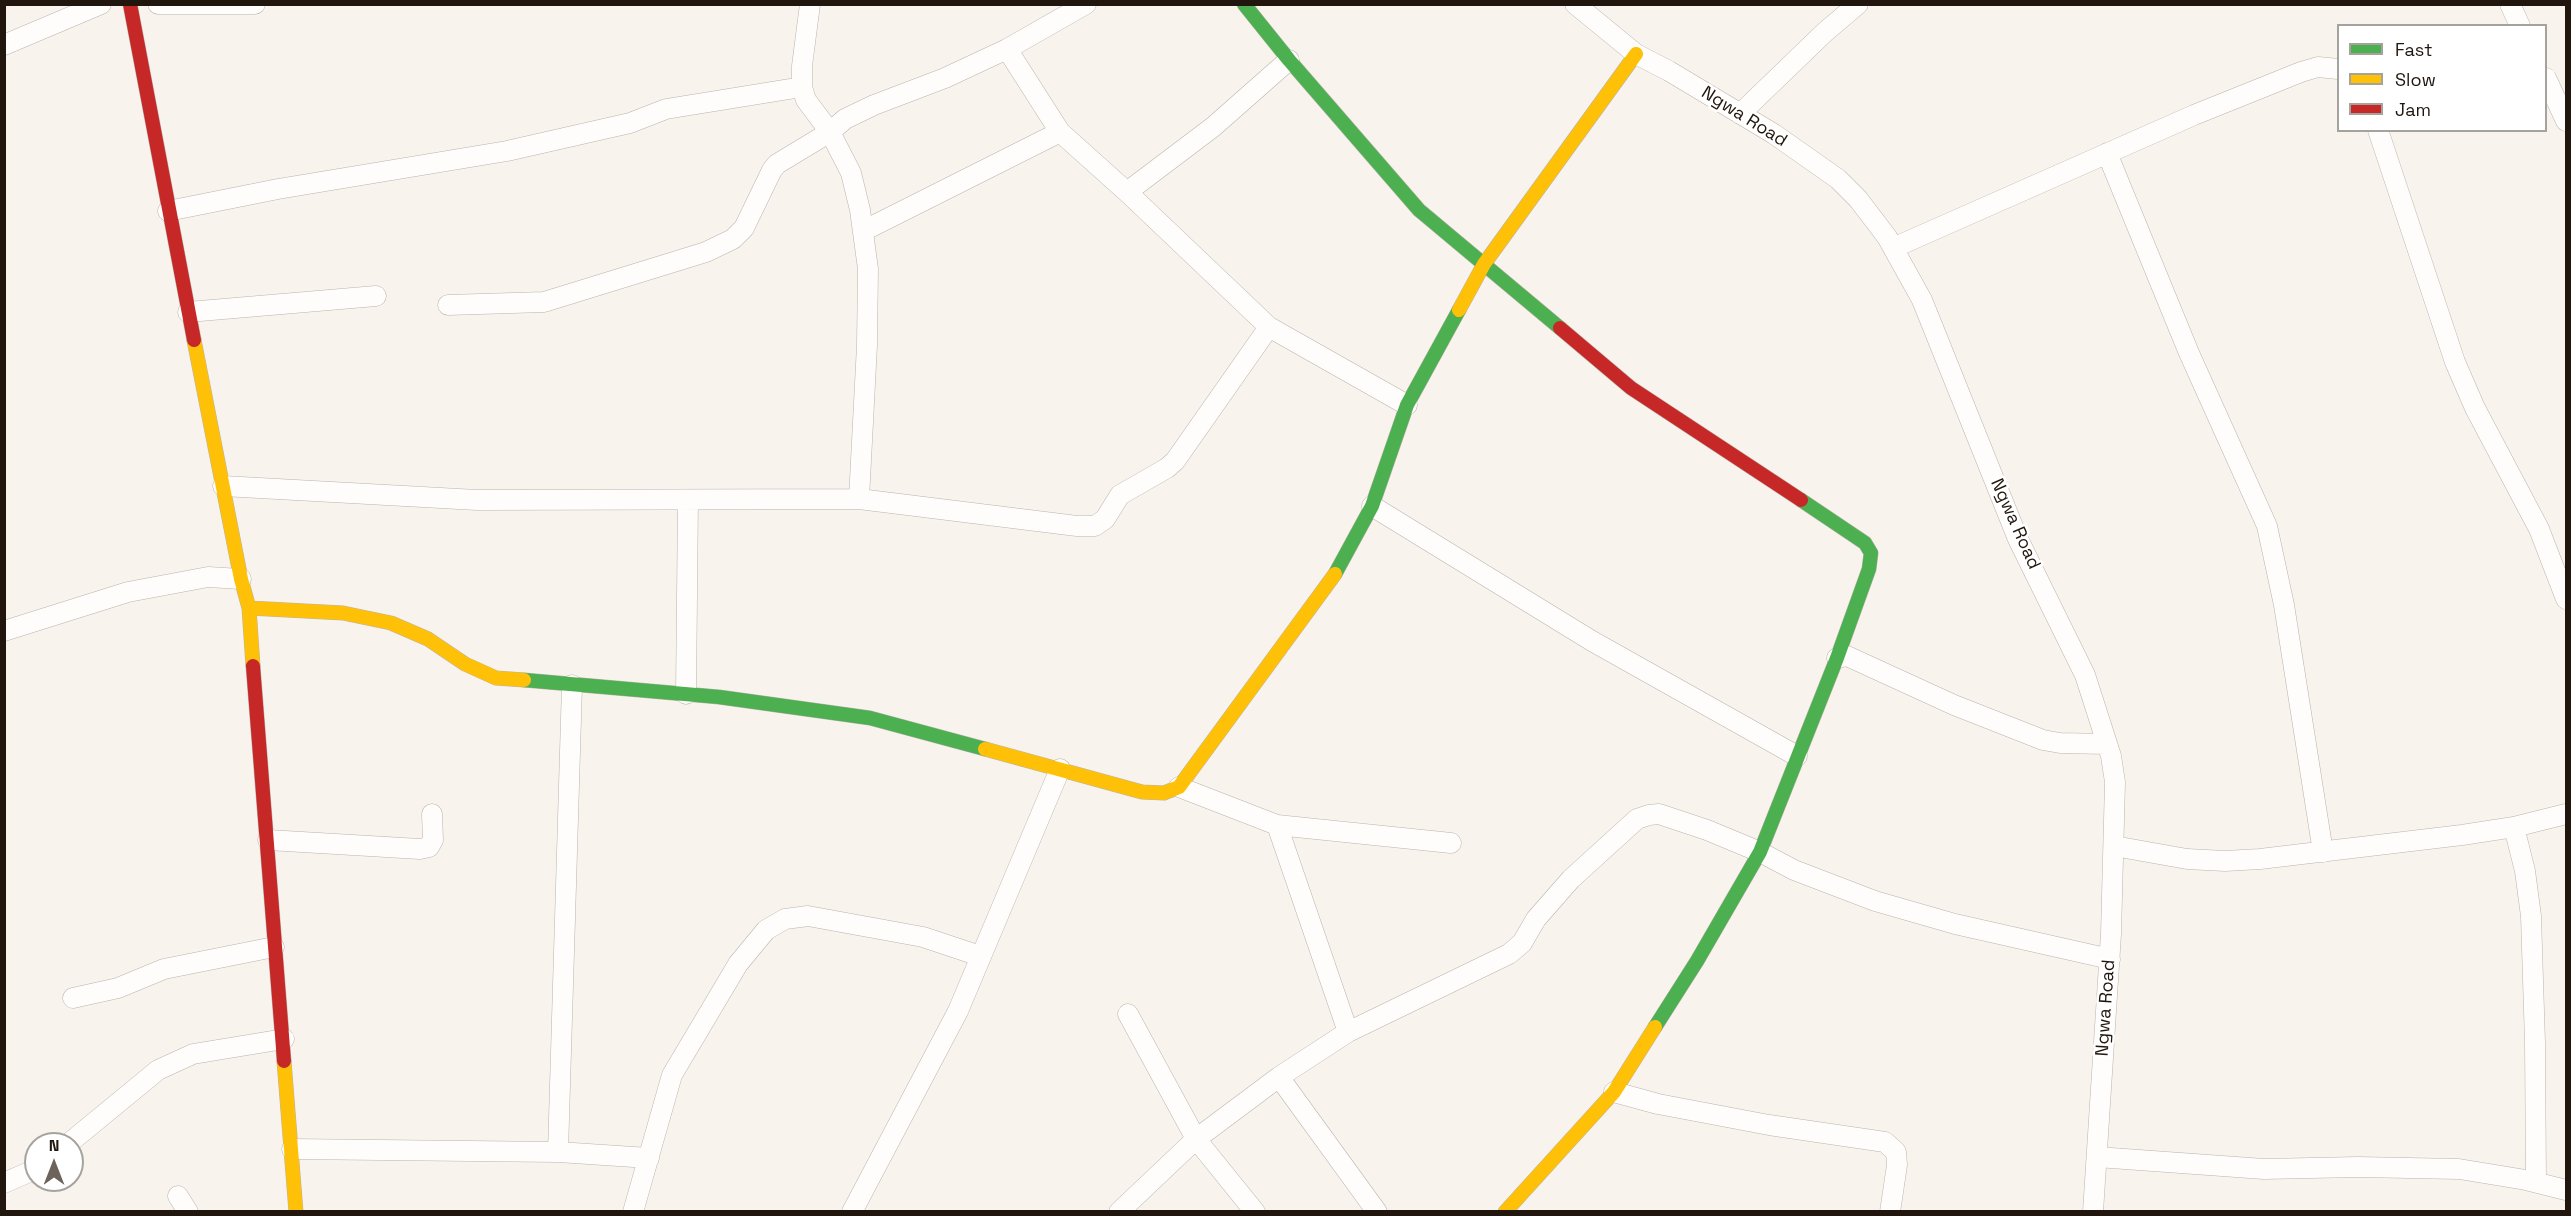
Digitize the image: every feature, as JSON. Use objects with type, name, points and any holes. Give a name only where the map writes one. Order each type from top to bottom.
[{"type":"street","points":[[4,45],[101,4]]},
{"type":"street","points":[[130,4],[168,211],[241,579],[249,608],[296,1212]]},
{"type":"street","points":[[158,4],[255,4]]},
{"type":"street","points":[[810,4],[802,87],[806,100],[830,132],[850,173],[860,210],[868,269],[859,499]]},
{"type":"street","points":[[448,305],[544,302],[706,252],[733,239],[744,228],[777,164],[830,132],[845,119],[874,105],[945,78],[1007,49],[1086,4]]},
{"type":"street","points":[[1244,4],[1289,60],[1419,210],[1631,388],[1866,543],[1871,554],[1869,569],[1837,658],[1760,852],[1697,961],[1614,1092],[1505,1212]]},
{"type":"street","name":"Ngwa Road","points":[[1575,4],[1636,54],[1669,71],[1774,134],[1838,179],[1858,199],[1893,248],[1922,300],[2018,539],[2085,675],[2107,744],[2115,782],[2110,959],[2093,1212]]},
{"type":"street","points":[[1740,114],[1825,32],[1858,4]]},
{"type":"street","points":[[2510,4],[2519,24]]},
{"type":"street","points":[[1007,49],[1060,132],[1127,192],[1269,327],[1407,405]]},
{"type":"street","points":[[249,608],[343,613],[391,623],[428,639],[465,664],[496,678],[686,694],[870,718],[1142,792],[1164,793],[1179,787],[1339,568],[1372,506],[1407,405],[1484,264],[1636,54]]},
{"type":"street","points":[[1127,192],[1213,127],[1289,60]]},
{"type":"street","points":[[1893,248],[2107,153],[2301,72],[2318,67],[2337,69]]},
{"type":"street","points":[[2547,80],[2566,121]]},
{"type":"street","points":[[168,211],[278,189],[507,151],[630,123],[666,109],[802,87]]},
{"type":"street","points":[[863,231],[1060,132]]},
{"type":"street","points":[[2379,132],[2455,362],[2475,408],[2539,529],[2566,599]]},
{"type":"street","points":[[2107,153],[2189,353],[2267,526],[2283,596],[2324,852]]},
{"type":"street","points":[[188,312],[376,296]]},
{"type":"street","points":[[223,486],[477,500],[859,499],[1077,526],[1095,526],[1105,519],[1120,495],[1175,461],[1269,327]]},
{"type":"street","points":[[686,694],[688,500]]},
{"type":"street","points":[[1372,506],[1592,641],[1797,756]]},
{"type":"street","points":[[4,631],[128,592],[208,577],[241,579]]},
{"type":"street","points":[[1837,658],[1847,656],[1954,705],[2043,740],[2060,743],[2107,744]]},
{"type":"street","points":[[558,1152],[572,685]]},
{"type":"street","points":[[852,1212],[958,1011],[1060,769]]},
{"type":"street","points":[[1179,787],[1277,825],[1451,843]]},
{"type":"street","points":[[268,840],[420,849],[429,847],[433,840],[432,814]]},
{"type":"street","points":[[1119,1212],[1196,1139],[1279,1077],[1348,1032],[1509,954],[1522,944],[1536,919],[1571,879],[1637,819],[1659,814],[1707,830],[1760,852],[1794,870],[1875,901],[1955,924],[2110,959]]},
{"type":"street","points":[[2114,846],[2187,859],[2225,861],[2324,852],[2514,827],[2566,814]]},
{"type":"street","points":[[1277,825],[1348,1032]]},
{"type":"street","points":[[2514,827],[2525,871],[2531,916],[2536,1182]]},
{"type":"street","points":[[633,1212],[672,1075],[738,964],[766,930],[785,919],[808,916],[923,937],[980,956]]},
{"type":"street","points":[[73,998],[118,988],[164,969],[274,947]]},
{"type":"street","points":[[1128,1014],[1196,1139],[1255,1212]]},
{"type":"street","points":[[83,1132],[158,1070],[193,1054],[284,1039]]},
{"type":"street","points":[[1279,1077],[1377,1212]]},
{"type":"street","points":[[1614,1092],[1658,1104],[1769,1125],[1885,1142],[1896,1152],[1898,1165],[1890,1212]]},
{"type":"street","points":[[292,1149],[558,1152],[649,1158]]},
{"type":"street","points":[[2097,1157],[2264,1169],[2358,1167],[2459,1169],[2536,1182],[2566,1190]]},
{"type":"street","points":[[4,1183],[24,1174]]},
{"type":"traffic: fast","points":[[1244,4],[1289,60],[1419,210],[1560,328]]},
{"type":"traffic: fast","points":[[1335,574],[1372,506],[1407,405],[1459,310]]},
{"type":"traffic: fast","points":[[1655,1027],[1697,961],[1760,852],[1837,658],[1869,569],[1871,553],[1865,543],[1801,500]]},
{"type":"traffic: fast","points":[[524,680],[719,697],[870,718],[985,749]]},
{"type":"traffic: slow","points":[[1459,310],[1484,264],[1636,54]]},
{"type":"traffic: slow","points":[[194,340],[241,579],[249,608],[253,666]]},
{"type":"traffic: slow","points":[[985,749],[1142,792],[1164,793],[1179,787],[1335,574]]},
{"type":"traffic: slow","points":[[249,608],[343,613],[391,623],[428,639],[465,664],[496,678],[524,680]]},
{"type":"traffic: slow","points":[[1505,1212],[1614,1092],[1655,1027]]},
{"type":"traffic: slow","points":[[284,1061],[296,1212]]},
{"type":"traffic: jam","points":[[130,4],[194,340]]},
{"type":"traffic: jam","points":[[1560,328],[1631,388],[1801,500]]},
{"type":"traffic: jam","points":[[253,666],[284,1061]]}]
